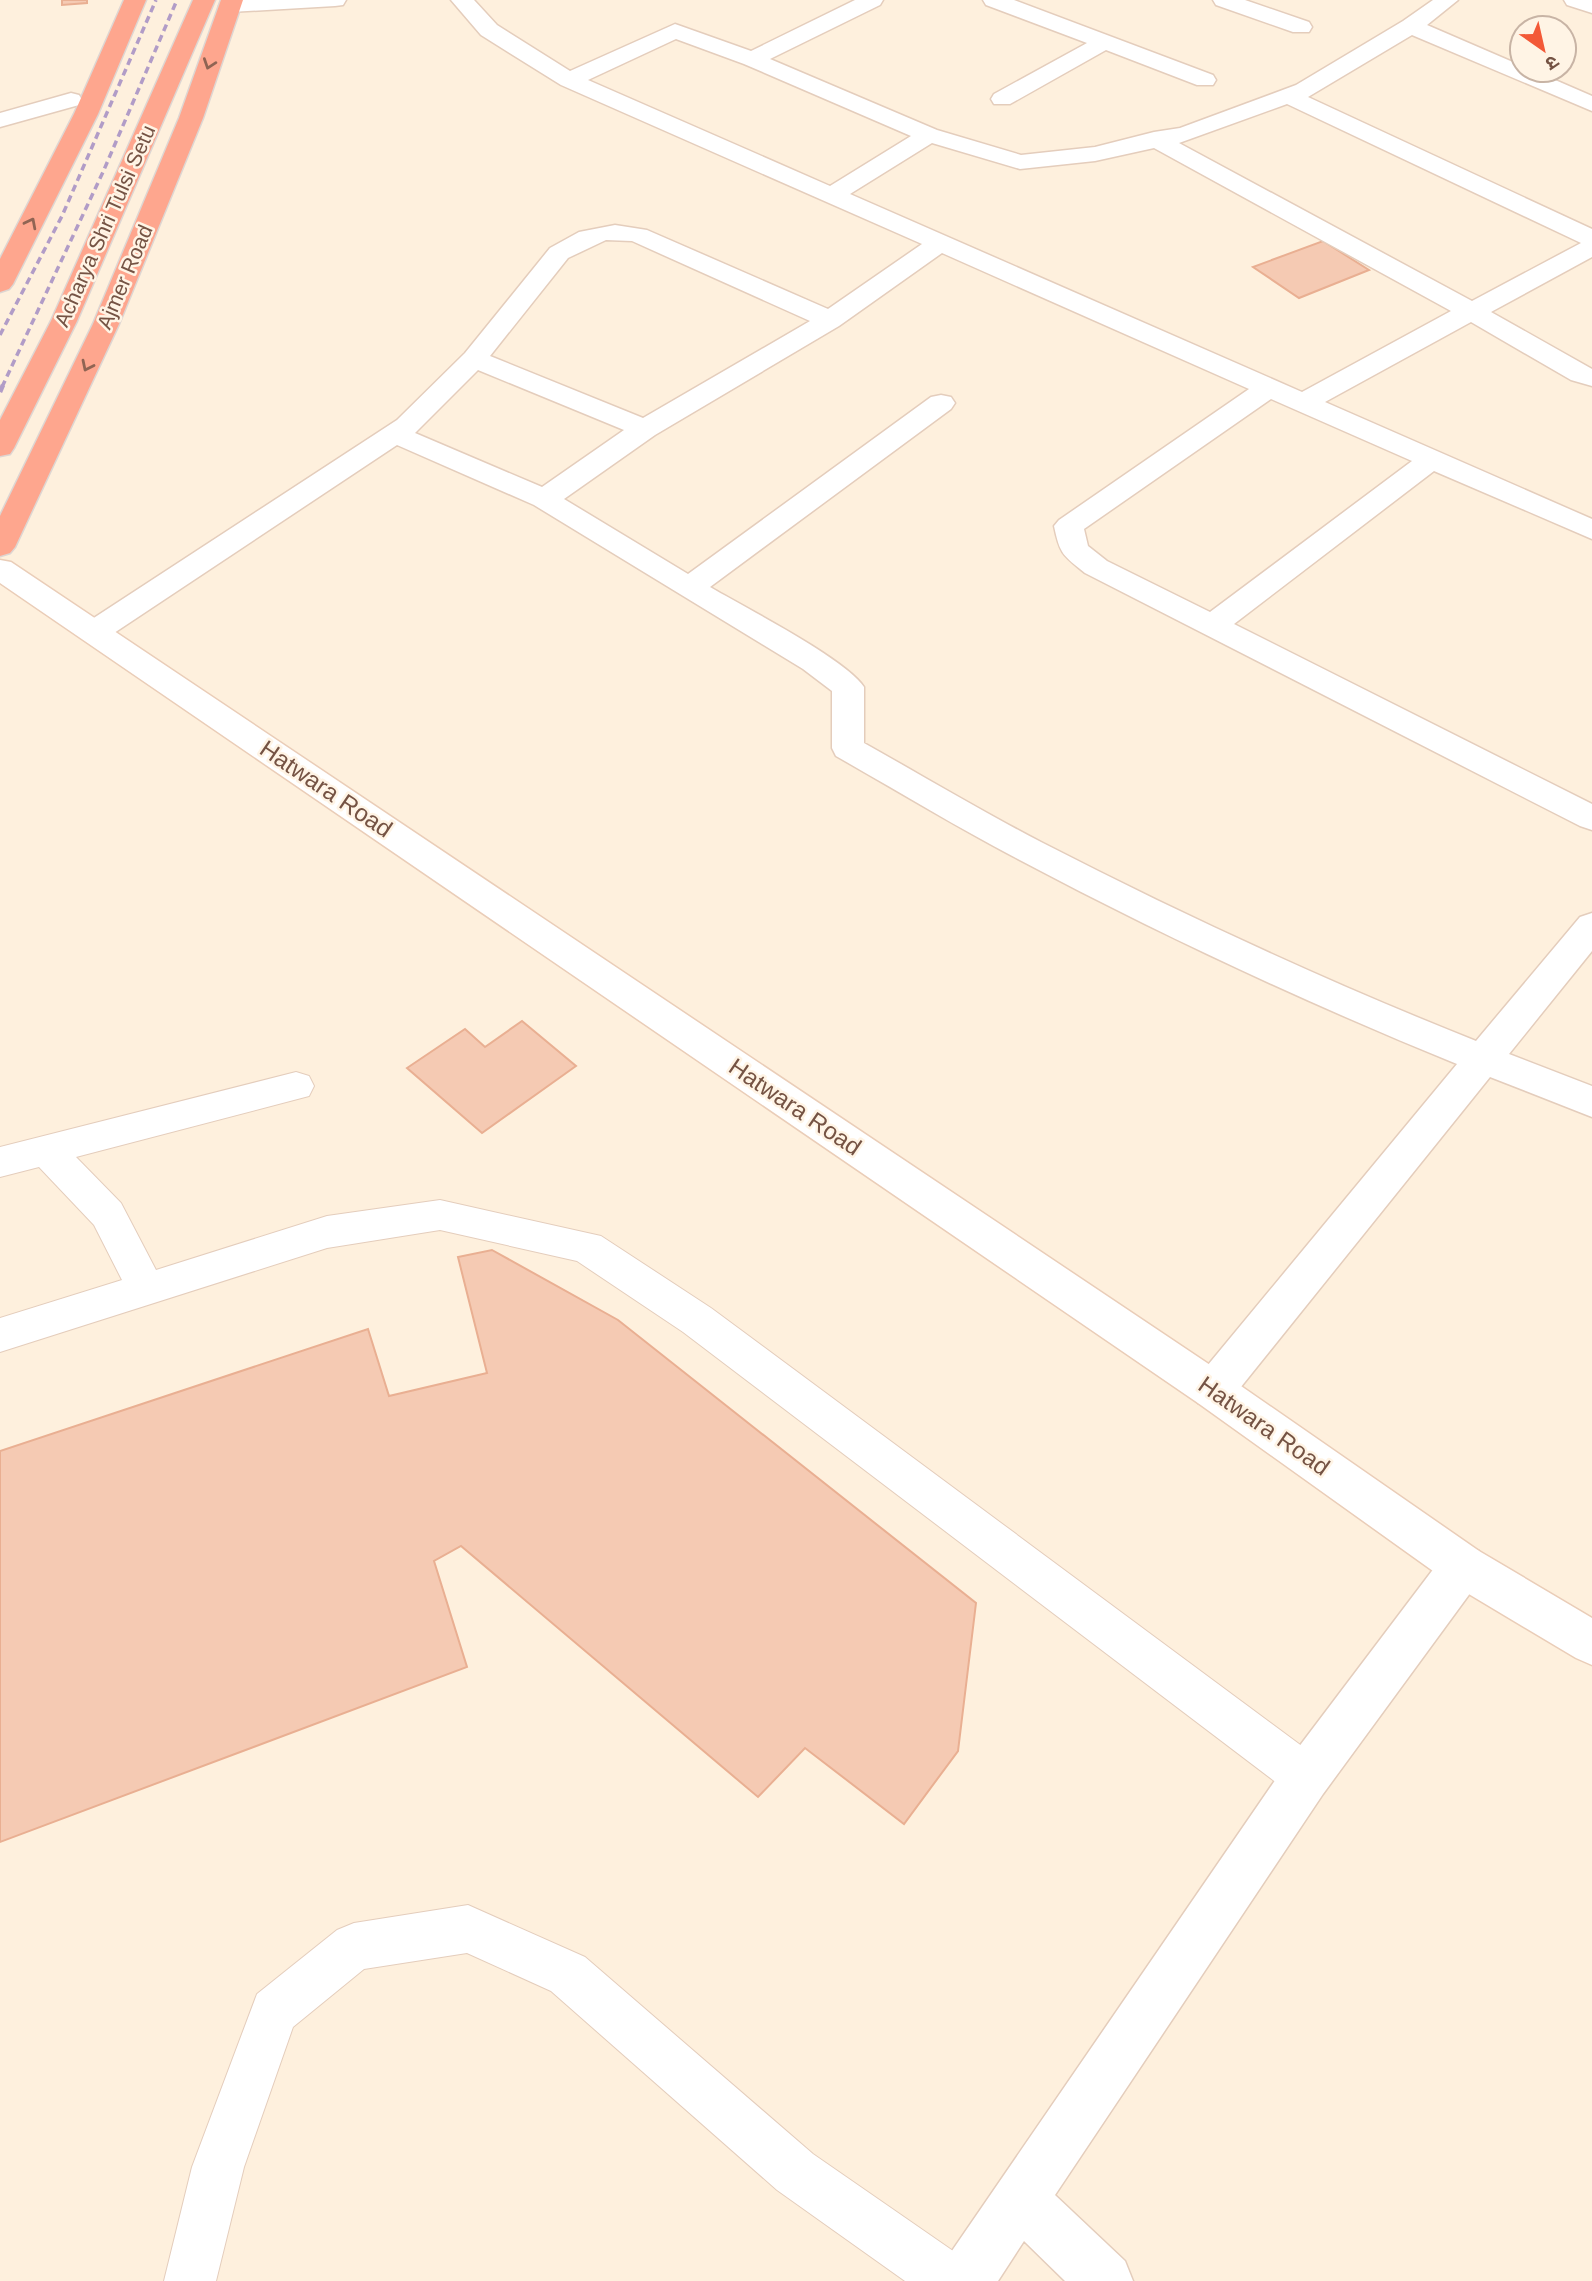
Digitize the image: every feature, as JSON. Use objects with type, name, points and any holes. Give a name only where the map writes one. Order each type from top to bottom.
[{"type":"highway","points":[[0,243],[50,148],[116,0]]},
{"type":"highway","points":[[0,284],[86,114],[135,0]]},
{"type":"highway","name":"Acharya Shri Tulsi Setu","points":[[0,448],[64,321],[204,0]]},
{"type":"highway","name":"Ajmer Road","points":[[0,547],[106,324],[191,118],[231,3]]},
{"type":"street","points":[[231,3],[335,0]]},
{"type":"street","points":[[462,0],[489,30],[569,80],[1592,530]]},
{"type":"street","points":[[752,59],[872,0]]},
{"type":"street","points":[[994,0],[1205,79]]},
{"type":"street","points":[[1224,0],[1301,27]]},
{"type":"street","points":[[569,80],[675,32],[752,59],[929,135],[1020,162],[1095,154],[1154,139],[1187,134],[1304,90],[1412,26],[1447,0]]},
{"type":"street","points":[[1575,0],[1592,7]]},
{"type":"street","points":[[1412,26],[1592,104]]},
{"type":"street","points":[[1002,99],[1105,42]]},
{"type":"street","points":[[1288,96],[1592,238]]},
{"type":"street","points":[[0,120],[71,100]]},
{"type":"street","points":[[830,196],[929,135]]},
{"type":"street","points":[[1154,139],[1592,378]]},
{"type":"street","points":[[94,632],[407,426],[474,359],[559,253],[578,241],[610,230],[638,235],[830,320]]},
{"type":"street","points":[[544,499],[645,429],[830,320],[939,244]]},
{"type":"street","points":[[1303,403],[1449,321],[1472,312],[1592,247]]},
{"type":"street","points":[[474,359],[645,429]]},
{"type":"street","points":[[1268,388],[1069,526],[1069,537],[1074,550],[1096,567],[1592,818]]},
{"type":"street","points":[[689,588],[941,403]]},
{"type":"street","points":[[394,434],[544,499],[814,662],[848,687],[848,748],[1027,849],[1282,974],[1481,1060],[1592,1102]]},
{"type":"street","points":[[1212,626],[1431,460]]},
{"type":"street","name":"Hatwara Road","points":[[0,569],[1213,1390],[1463,1566],[1592,1643]]},
{"type":"street","points":[[1213,1390],[1592,926]]},
{"type":"street","points":[[965,2281],[1306,1777],[1463,1566]]},
{"type":"street","points":[[1020,2199],[1105,2281]]},
{"type":"lane","points":[[0,1162],[296,1086]]},
{"type":"lane","points":[[46,1150],[108,1214],[146,1289]]},
{"type":"lane","points":[[0,1335],[327,1232],[440,1215],[587,1247],[697,1320],[1306,1777]]},
{"type":"lane","points":[[190,2281],[218,2167],[274,2011],[354,1947],[468,1929],[568,1974],[795,2172],[950,2281]]},
{"type":"building","points":[[62,0],[87,0],[87,3],[62,5]]},
{"type":"building","points":[[1323,241],[1369,270],[1299,298],[1253,267]]},
{"type":"building","points":[[522,1021],[576,1066],[482,1133],[407,1068],[465,1029],[485,1047]]},
{"type":"building","points":[[492,1250],[618,1320],[976,1603],[958,1751],[904,1824],[805,1748],[758,1797],[461,1546],[434,1561],[467,1667],[0,1842],[0,1451],[368,1329],[389,1396],[487,1373],[458,1257]]},
{"type":"railway","points":[[0,335],[62,216],[156,0]]},
{"type":"railway","points":[[2,387],[103,172],[177,0]]},
{"type":"railway","points":[[0,392],[3,385]]}]
